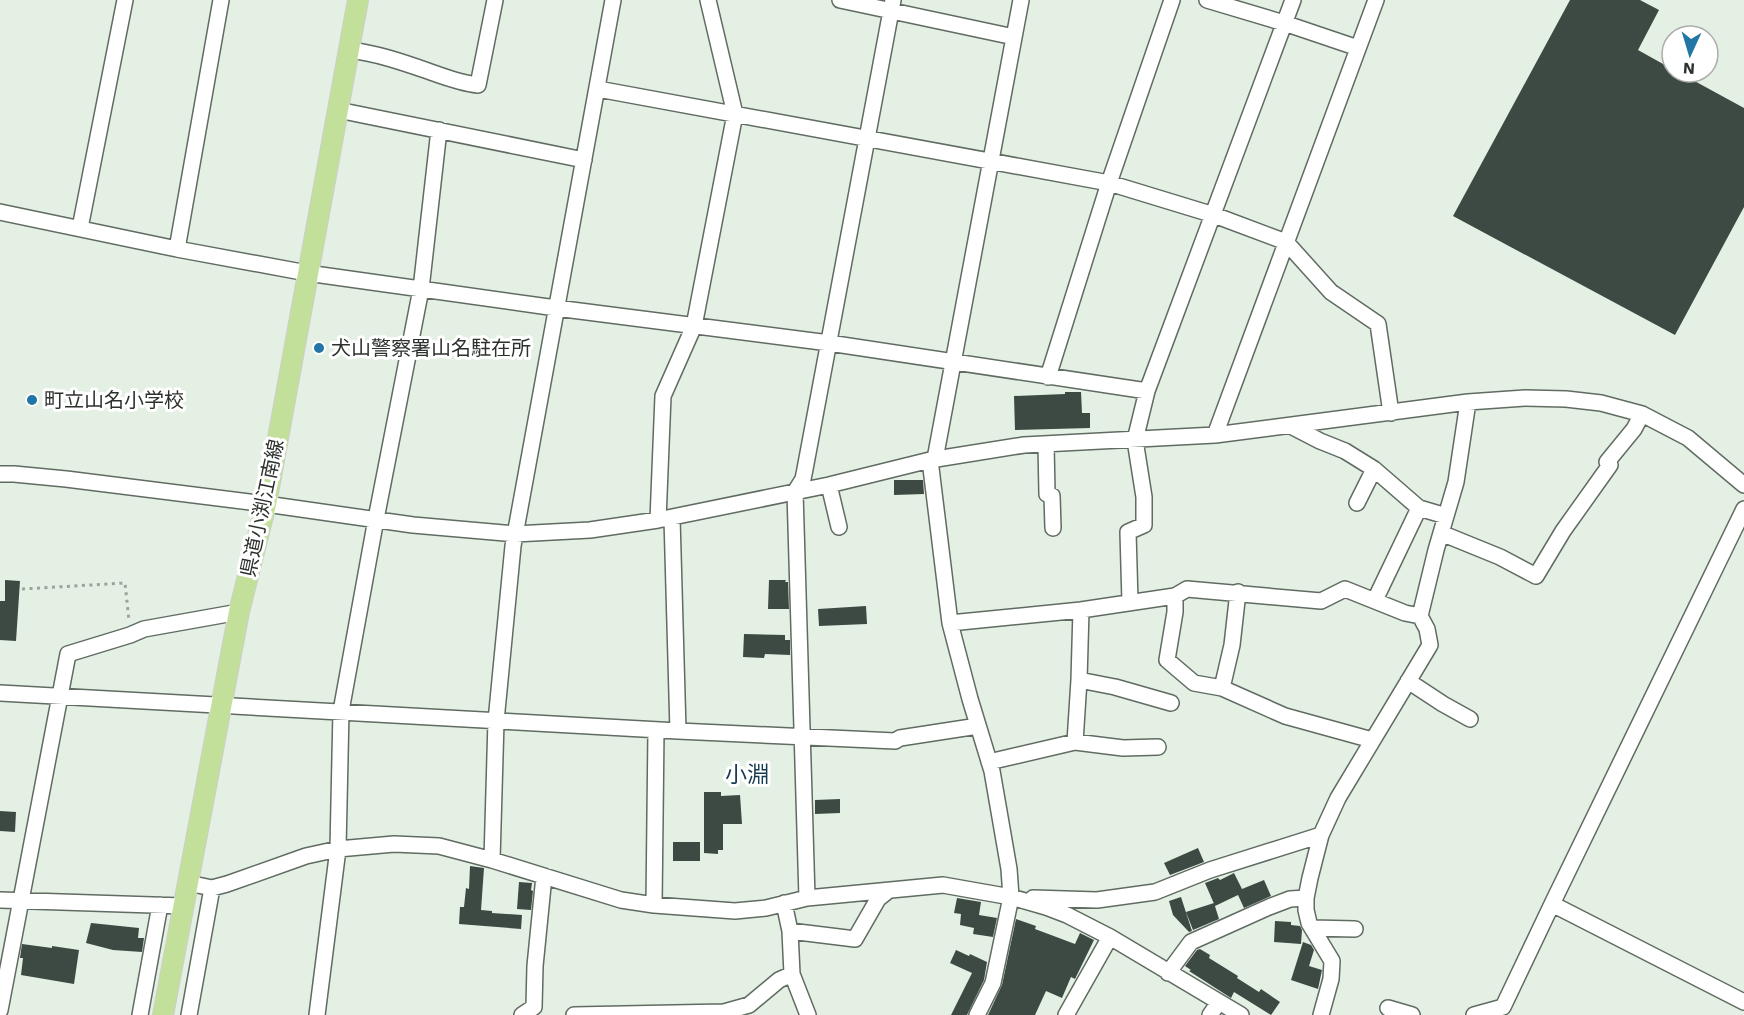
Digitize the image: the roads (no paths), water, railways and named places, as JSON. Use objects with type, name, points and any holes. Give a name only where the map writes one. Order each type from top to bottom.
[{"type":"main road","name":"県道小渕江南線","points":[[164,1015],[220,705],[239,612],[266,504],[358,0]]},
{"type":"street","points":[[80,228],[125,0]]},
{"type":"street","points":[[177,249],[221,0]]},
{"type":"street","points":[[349,50],[378,55],[462,84],[478,85],[495,0]]},
{"type":"street","points":[[492,860],[496,721],[515,534],[613,0]]},
{"type":"street","points":[[678,731],[665,519],[663,396],[694,326],[735,114],[708,0]]},
{"type":"street","points":[[840,0],[892,5],[1014,37]]},
{"type":"street","points":[[977,1015],[993,983],[1011,897],[1009,869],[989,762],[950,623],[932,460],[1021,0]]},
{"type":"street","points":[[1048,377],[1109,183],[1172,0]]},
{"type":"street","points":[[1207,0],[1358,48]]},
{"type":"street","points":[[1130,602],[1128,532],[1144,525],[1144,497],[1135,440],[1147,391],[1293,0]]},
{"type":"street","points":[[1215,435],[1376,0]]},
{"type":"street","points":[[807,898],[795,492],[806,469],[892,5]]},
{"type":"street","points":[[598,89],[1109,183],[1214,215],[1286,242],[1331,292],[1377,324],[1391,413]]},
{"type":"street","points":[[338,110],[584,160]]},
{"type":"street","points":[[317,1015],[338,849],[341,711],[421,289],[439,130]]},
{"type":"street","points":[[0,212],[307,273],[829,344],[1147,391]]},
{"type":"street","points":[[0,474],[66,479],[414,525],[515,534],[590,530],[665,519],[829,485],[932,460],[1024,445],[1215,435],[1468,402],[1525,398],[1601,403],[1642,414],[1688,438],[1744,485]]},
{"type":"street","points":[[1419,616],[1456,482],[1468,402]]},
{"type":"street","points":[[1441,533],[1500,557],[1536,576],[1563,531],[1610,465],[1607,462],[1634,429],[1642,414]]},
{"type":"street","points":[[1291,426],[1345,451],[1374,469],[1419,508],[1446,516]]},
{"type":"street","points":[[1046,444],[1047,495],[1052,496],[1053,528]]},
{"type":"street","points":[[1357,503],[1374,469]]},
{"type":"street","points":[[829,485],[839,527]]},
{"type":"street","points":[[1375,600],[1419,508]]},
{"type":"street","points":[[1474,1015],[1503,1007],[1744,509]]},
{"type":"street","points":[[950,623],[1081,610],[1175,596],[1188,589],[1321,601],[1345,589],[1405,613],[1419,616],[1427,629],[1430,645],[1338,798],[1320,835],[1306,897],[1306,910],[1312,928],[1332,961],[1332,979],[1321,1015]]},
{"type":"street","points":[[1222,688],[1232,645],[1238,592]]},
{"type":"street","points":[[1175,596],[1175,612],[1167,660],[1194,683],[1222,688],[1285,716],[1372,740]]},
{"type":"street","points":[[1075,742],[1081,610]]},
{"type":"street","points":[[0,1010],[68,654],[144,629],[239,612]]},
{"type":"street","points":[[1079,680],[1115,687],[1171,703]]},
{"type":"street","points":[[1408,681],[1470,719]]},
{"type":"street","points":[[0,693],[656,730],[895,741],[900,738],[978,726]]},
{"type":"street","points":[[654,905],[656,730]]},
{"type":"street","points":[[989,762],[1075,742],[1123,748],[1158,747]]},
{"type":"street","points":[[1011,897],[1096,900],[1155,892],[1210,870],[1320,835]]},
{"type":"street","points":[[188,883],[212,888],[306,856],[338,849],[394,844],[439,846],[621,900],[654,905],[735,911],[766,908],[807,898],[944,885],[1011,897],[1067,915],[1168,973],[1215,1009],[1241,1015]]},
{"type":"street","points":[[522,1015],[534,1007],[544,876]]},
{"type":"street","points":[[189,1015],[212,888]]},
{"type":"street","points":[[790,931],[855,939],[878,899],[888,891]]},
{"type":"street","points":[[1168,973],[1191,942],[1290,899],[1306,897]]},
{"type":"street","points":[[0,900],[183,906]]},
{"type":"street","points":[[784,903],[790,931],[792,974],[808,1015]]},
{"type":"street","points":[[1552,904],[1744,1002]]},
{"type":"street","points":[[140,1015],[160,905]]},
{"type":"street","points":[[1312,928],[1355,929]]},
{"type":"street","points":[[1066,1015],[1110,938]]},
{"type":"street","points":[[576,1015],[724,1013],[749,1005],[779,980],[792,974]]},
{"type":"street","points":[[1388,1008],[1412,1015]]},
{"type":"place","name":"犬山警察署山名駐在所","points":[[319,348]]},
{"type":"place","name":"町立山名小学校","points":[[32,400]]},
{"type":"district","name":"小淵","points":[[747,774]]}]
